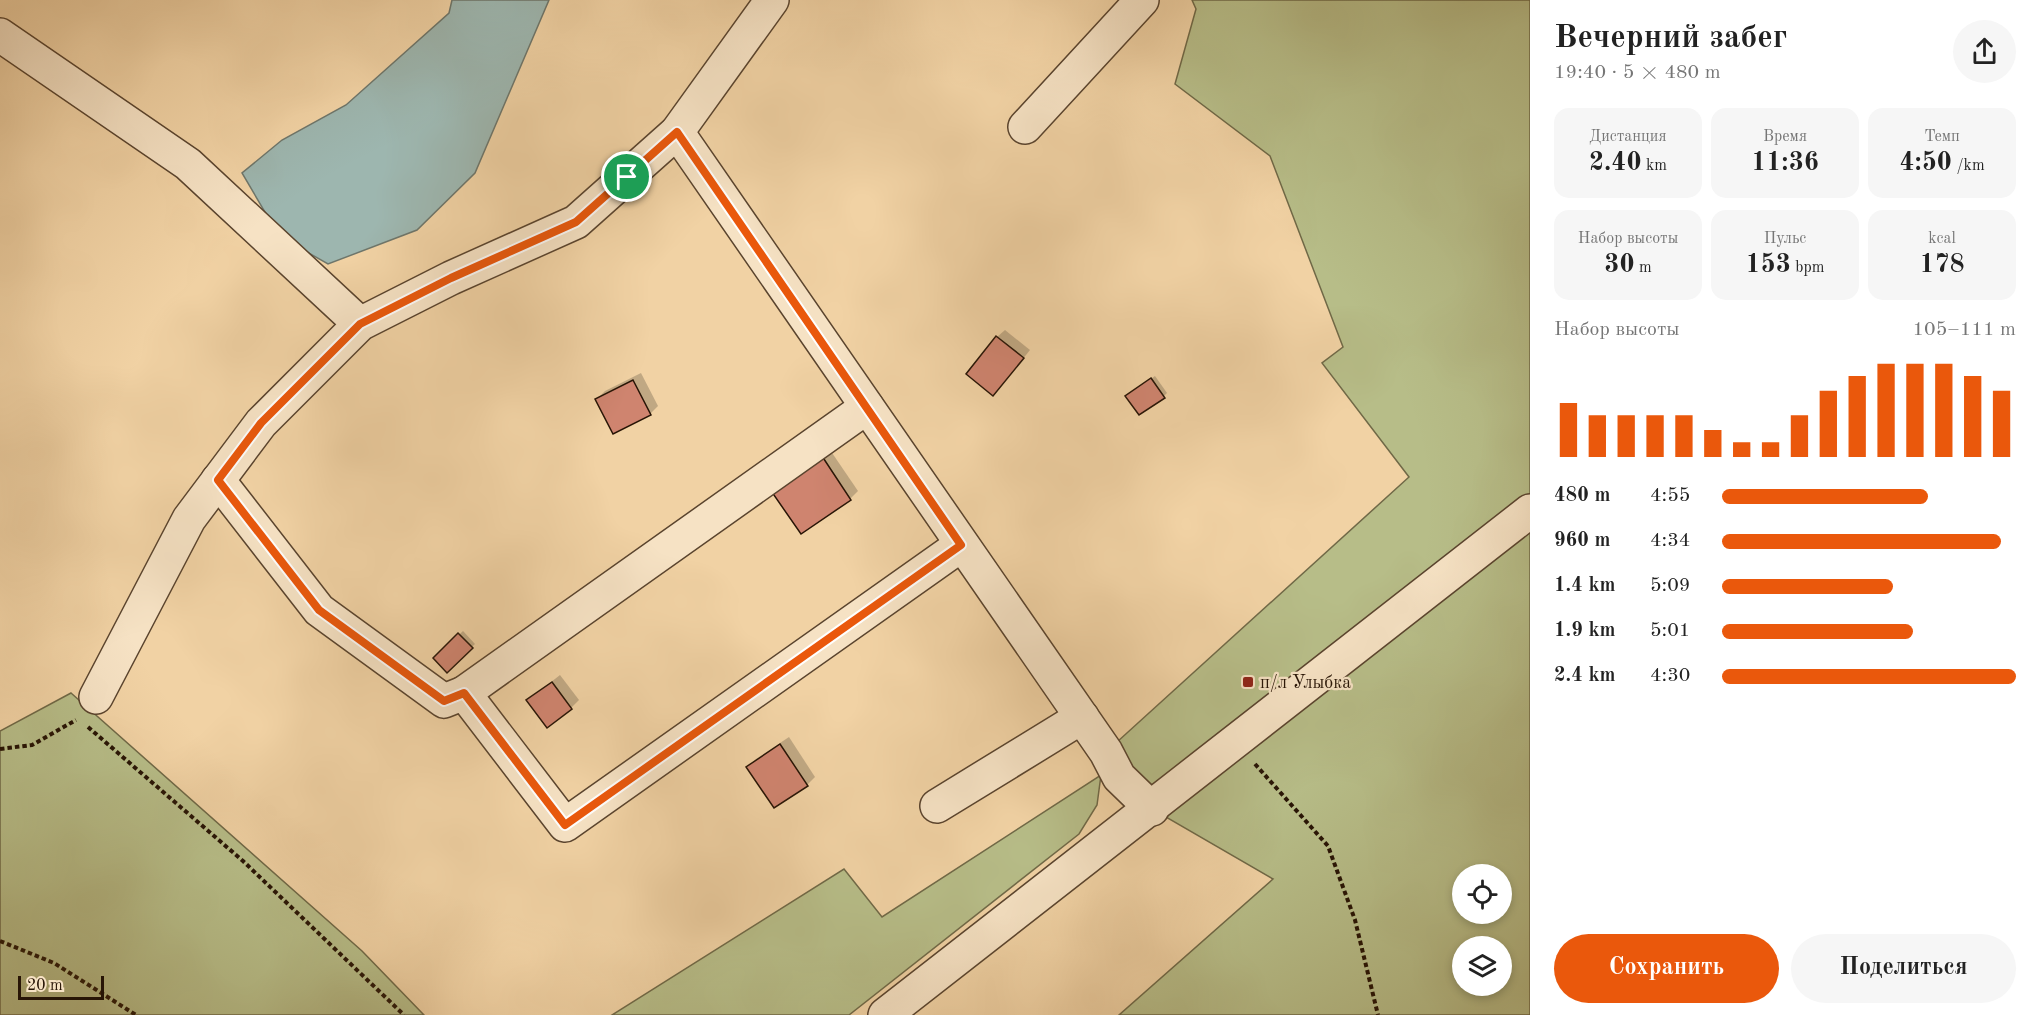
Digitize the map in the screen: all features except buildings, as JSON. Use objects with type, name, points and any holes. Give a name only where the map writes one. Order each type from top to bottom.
[{"type":"street","points":[[87,708],[189,519],[261,423],[360,324],[451,278],[576,222],[677,132],[772,0]]},
{"type":"street","points":[[1025,127],[1142,0]]},
{"type":"street","points":[[0,34],[188,164],[360,324]]},
{"type":"street","points":[[677,132],[1106,752],[1119,777],[1152,808]]},
{"type":"street","points":[[218,480],[319,610],[444,701],[464,693],[867,407]]},
{"type":"street","points":[[885,1015],[1530,511]]},
{"type":"street","points":[[464,693],[565,825],[961,545]]},
{"type":"street","points":[[937,806],[1082,717]]},
{"type":"path","points":[[0,749],[32,745],[87,708],[404,1015]]},
{"type":"path","points":[[1235,741],[1328,846],[1355,920],[1378,1015]]},
{"type":"path","points":[[0,941],[54,963],[136,1015]]},
{"type":"green space","points":[[1192,0],[1530,0],[1530,1015],[1119,1015],[1273,879],[1152,809],[1106,752],[1409,477],[1322,363],[1343,347],[1270,156],[1175,84],[1196,9]]},
{"type":"green space","points":[[71,693],[362,951],[424,1015],[0,1015],[0,731]]},
{"type":"green space","points":[[1101,775],[1097,805],[1079,834],[849,1015],[612,1015],[844,869],[882,917]]},
{"type":"water","points":[[452,0],[549,0],[475,173],[417,230],[328,264],[279,236],[242,173],[282,140],[346,105],[449,13]]},
{"type":"place","name":"п/л Улыбка","points":[[1248,682]]},
{"type":"route","points":[[677,132],[961,545],[565,825],[464,693],[444,701],[319,610],[218,480],[261,423],[360,324],[451,278],[576,222],[627,177],[677,132]]}]
